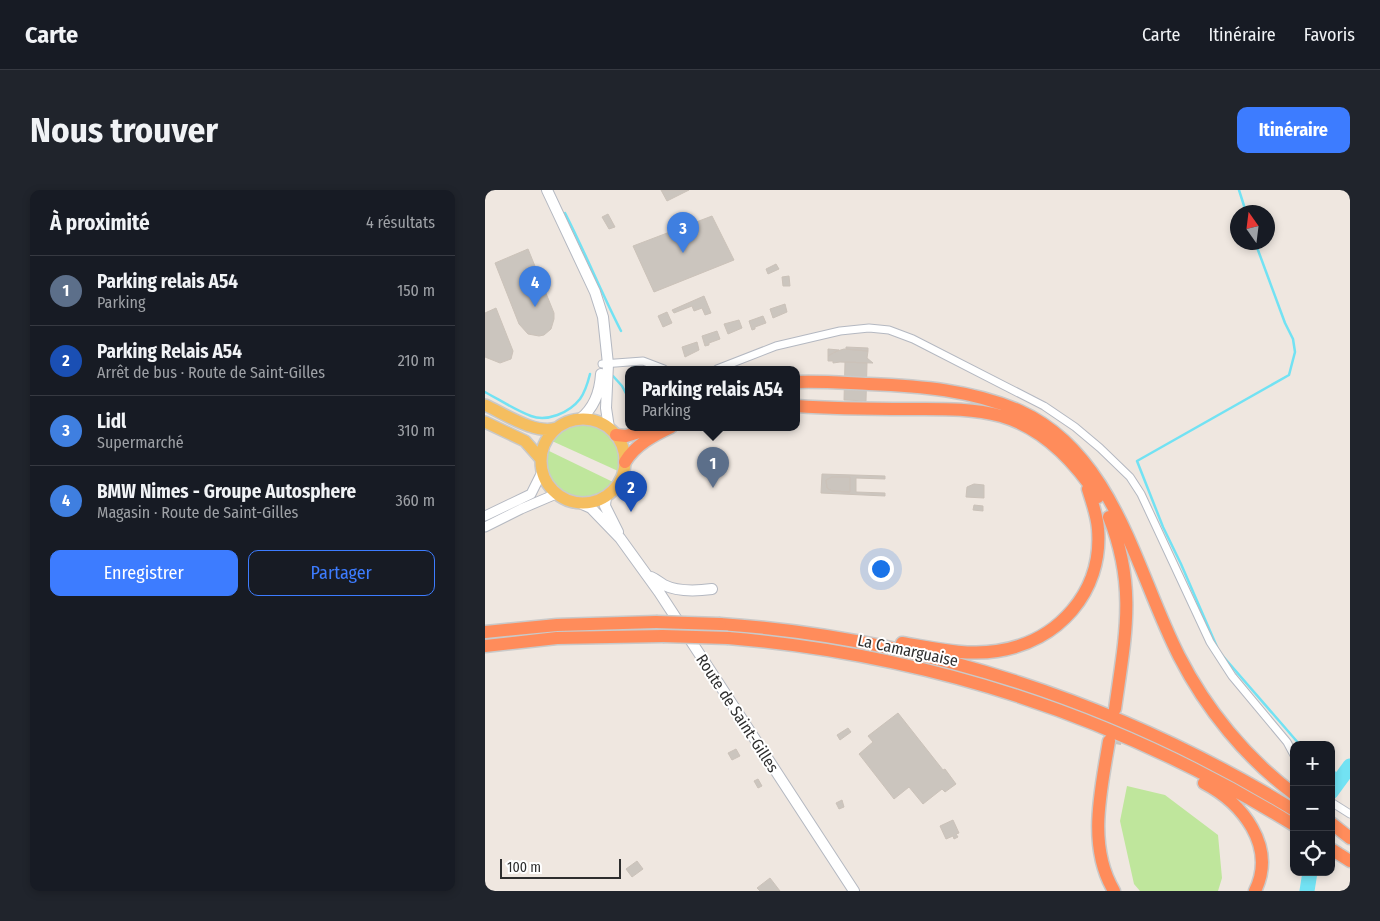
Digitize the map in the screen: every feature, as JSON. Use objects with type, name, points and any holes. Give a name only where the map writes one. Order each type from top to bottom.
[{"type":"highway","points":[[800,382],[941,388],[989,400],[1021,412],[1046,427],[1071,447],[1107,494],[1138,560],[1172,642],[1205,701],[1221,723],[1245,750],[1278,783],[1290,791]]},
{"type":"highway","points":[[800,406],[941,409],[1001,416],[1020,424],[1044,438],[1058,450],[1083,477],[1102,502],[1118,543],[1125,571],[1127,623],[1118,710],[1130,648],[1134,607],[1132,574],[1119,520]]},
{"type":"highway","points":[[613,431],[627,436],[643,431]]},
{"type":"highway","points":[[625,462],[630,454],[639,446],[664,431]]},
{"type":"highway","points":[[768,628],[839,633],[969,653],[1008,649],[1037,639],[1069,615],[1082,597],[1092,575],[1098,551],[1098,528],[1083,477]]},
{"type":"highway","name":"La Camarguaise","points":[[485,632],[606,622],[719,624],[768,628],[855,641],[944,660],[1029,685],[1075,701],[1159,737],[1210,762],[1290,808]]},
{"type":"highway","name":"La Camarguaise","points":[[485,646],[557,638],[663,636],[728,638],[816,648],[928,670],[1028,698],[1132,739],[1214,779],[1290,823]]},
{"type":"highway","points":[[1132,739],[1143,751],[1210,786],[1224,795],[1243,812],[1255,832],[1260,851],[1261,871],[1255,891]]},
{"type":"highway","points":[[1114,891],[1104,867],[1099,834],[1100,800],[1112,743],[1104,823],[1109,861],[1121,891]]},
{"type":"highway","points":[[1335,826],[1350,838]]},
{"type":"highway","points":[[1335,836],[1350,846]]},
{"type":"highway","points":[[1335,852],[1350,861]]},
{"type":"main road","points":[[540,190],[594,303],[599,330],[605,364],[597,394],[589,412],[581,419]]},
{"type":"main road","points":[[547,190],[568,232],[598,301],[606,335],[606,408],[613,431],[622,445],[625,462],[621,480],[615,489],[594,502],[581,504],[566,500],[547,485],[542,472],[540,458],[546,440],[557,428]]},
{"type":"main road","points":[[485,404],[539,429],[550,430],[570,420],[581,419],[594,420],[613,431]]},
{"type":"main road","points":[[485,422],[525,441],[540,458]]},
{"type":"main road","name":"Route de Saint-Gilles","points":[[606,496],[605,506],[620,538]]},
{"type":"main road","name":"Route de Saint-Gilles","points":[[581,504],[591,508],[620,538],[646,574],[682,626],[853,891]]},
{"type":"main road","points":[[646,574],[665,586],[677,589],[712,589]]},
{"type":"street","points":[[725,366],[776,346],[840,331],[869,328],[889,330],[913,339],[1045,406],[1081,432],[1130,477],[1141,494],[1210,642],[1231,676],[1290,748]]},
{"type":"street","points":[[605,364],[643,361],[656,366]]},
{"type":"street","points":[[485,516],[531,494],[542,472]]},
{"type":"street","points":[[485,527],[556,494]]},
{"type":"street","points":[[1335,805],[1350,814]]},
{"type":"green space","points":[[586,424],[602,431],[613,440],[618,454],[618,471],[552,441],[567,428]]},
{"type":"green space","points":[[547,450],[613,482],[602,492],[590,497],[578,498],[567,494],[558,488],[551,478],[547,465]]},
{"type":"green space","points":[[1127,786],[1165,795],[1218,835],[1222,878],[1218,891],[1140,891],[1134,884],[1120,821]]},
{"type":"building","points":[[661,190],[689,190],[667,201]]},
{"type":"building","points":[[608,214],[615,227],[609,229],[602,217]]},
{"type":"building","points":[[712,216],[734,260],[654,292],[633,246]]},
{"type":"building","points":[[528,249],[554,313],[551,329],[544,335],[539,336],[528,334],[519,324],[495,263]]},
{"type":"building","points":[[776,264],[779,269],[768,274],[766,269]]},
{"type":"building","points":[[789,276],[790,286],[783,286],[782,277]]},
{"type":"building","points":[[704,296],[711,313],[705,315],[702,308],[694,311],[692,306],[674,313],[672,310]]},
{"type":"building","points":[[785,304],[787,312],[773,318],[770,309]]},
{"type":"building","points":[[496,308],[513,351],[511,359],[500,363],[485,357],[485,313]]},
{"type":"building","points":[[667,312],[672,323],[663,327],[658,316]]},
{"type":"building","points":[[763,316],[766,323],[752,330],[749,321]]},
{"type":"building","points":[[739,320],[742,328],[728,334],[724,324]]},
{"type":"building","points":[[717,331],[720,339],[705,346],[702,336]]},
{"type":"building","points":[[697,342],[699,350],[685,357],[682,347]]},
{"type":"building","points":[[846,347],[868,348],[868,351],[846,349]]},
{"type":"building","points":[[828,349],[839,350],[828,356]]},
{"type":"building","points":[[844,349],[868,351],[867,358],[873,363],[833,363],[833,361],[828,361],[828,356]]},
{"type":"building","points":[[845,362],[867,363],[866,401],[844,400]]},
{"type":"building","points":[[822,474],[885,476],[885,479],[856,478],[856,492],[885,493],[885,496],[821,493]],"holes":[[[832,477],[850,477],[850,492],[832,491],[827,488],[826,480]]]},
{"type":"building","points":[[832,477],[850,477],[850,492],[832,491],[827,488],[826,480]]},
{"type":"building","points":[[974,484],[984,485],[984,498],[966,497],[967,487]]},
{"type":"building","points":[[974,505],[983,506],[983,511],[973,510]]},
{"type":"building","points":[[898,713],[956,784],[945,792],[942,789],[923,804],[909,787],[894,799],[859,754],[873,742],[868,736]]},
{"type":"building","points":[[848,728],[851,732],[840,740],[837,735]]},
{"type":"building","points":[[736,749],[740,756],[732,760],[728,753]]},
{"type":"building","points":[[758,779],[762,786],[758,788],[754,781]]},
{"type":"building","points":[[842,800],[844,807],[839,809],[836,803]]},
{"type":"building","points":[[953,820],[959,833],[956,834],[958,837],[954,839],[953,836],[946,839],[940,826]]},
{"type":"building","points":[[637,861],[643,869],[632,877],[626,869]]},
{"type":"building","points":[[770,878],[780,891],[760,891],[757,888]]},
{"type":"waterway","points":[[1239,190],[1244,205]]},
{"type":"waterway","points":[[565,213],[621,331]]},
{"type":"waterway","points":[[1217,647],[1163,527],[1137,461],[1289,375],[1295,352],[1293,339],[1285,323],[1258,250]]},
{"type":"waterway","points":[[485,392],[531,416],[537,418],[551,417],[564,412],[580,399],[590,374]]},
{"type":"waterway","points":[[613,376],[625,392]]},
{"type":"waterway","points":[[1221,654],[1297,741]]},
{"type":"waterway","points":[[1335,787],[1350,766]]},
{"type":"waterway","points":[[1335,773],[1342,777]]},
{"type":"waterway","points":[[1307,891],[1309,876]]},
{"type":"tunnel","points":[[1115,744],[1120,711]]},
{"type":"place","name":"Lidl","points":[[683,253]]},
{"type":"place","name":"BMW Nimes - Groupe Autosphere","points":[[535,307]]},
{"type":"place","name":"Parking relais A54","points":[[713,488]]},
{"type":"place","name":"Parking Relais A54","points":[[631,512]]}]
